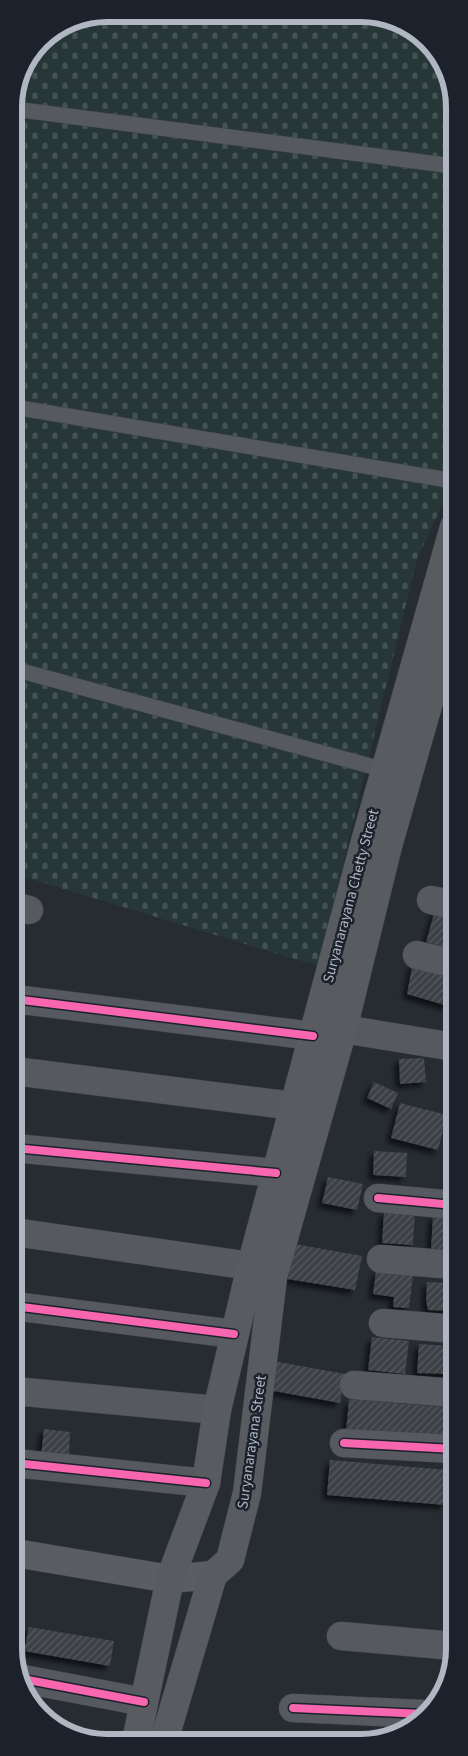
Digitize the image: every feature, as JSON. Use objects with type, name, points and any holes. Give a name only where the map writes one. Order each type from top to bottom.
[{"type":"main road","name":"Suryanarayana Chetty Street","points":[[262,1271],[276,1173],[385,770],[430,696],[446,586]]},
{"type":"main road","name":"Suryanarayana Chetty Street","points":[[262,1271],[343,1029],[388,846],[446,643]]},
{"type":"main road","points":[[137,1734],[170,1579],[206,1483],[217,1410],[234,1334],[262,1271]]},
{"type":"main road","name":"Suryanarayana Street","points":[[166,1734],[213,1575],[230,1560],[247,1493],[262,1271]]},
{"type":"main road","points":[[22,1554],[170,1579],[213,1575]]},
{"type":"street","points":[[417,956],[445,962]]},
{"type":"street","points":[[22,1000],[313,1036]]},
{"type":"street","points":[[343,1029],[445,1046]]},
{"type":"street","points":[[22,1073],[294,1106]]},
{"type":"street","points":[[22,1149],[276,1173]]},
{"type":"street","points":[[378,1198],[445,1203]]},
{"type":"street","points":[[22,1233],[262,1271]]},
{"type":"street","points":[[381,1259],[445,1264]]},
{"type":"street","points":[[22,1307],[234,1334]]},
{"type":"street","points":[[383,1323],[445,1329]]},
{"type":"street","points":[[354,1385],[445,1392]]},
{"type":"street","points":[[22,1392],[217,1410]]},
{"type":"street","points":[[344,1443],[445,1449]]},
{"type":"street","points":[[22,1463],[206,1483]]},
{"type":"street","points":[[341,1636],[445,1645]]},
{"type":"street","points":[[29,1680],[144,1702]]},
{"type":"street","points":[[293,1708],[415,1714]]},
{"type":"lane","points":[[23,110],[446,165]]},
{"type":"lane","points":[[23,408],[446,480]]},
{"type":"lane","points":[[23,671],[385,770]]},
{"type":"green space","points":[[107,22],[361,22],[377,24],[398,31],[421,47],[437,70],[443,85],[446,107],[446,497],[417,559],[318,966],[22,877],[23,102],[25,85],[31,70],[51,43],[65,34],[91,24]]},
{"type":"building","points":[[435,910],[445,913],[445,948],[426,942]]},
{"type":"building","points":[[413,962],[445,970],[445,1005],[407,994]]},
{"type":"building","points":[[424,1058],[426,1082],[400,1084],[399,1059]]},
{"type":"building","points":[[374,1082],[398,1093],[391,1109],[367,1098]]},
{"type":"building","points":[[400,1103],[445,1115],[438,1150],[391,1138]]},
{"type":"building","points":[[374,1151],[407,1153],[406,1177],[373,1175]]},
{"type":"building","points":[[328,1177],[363,1184],[357,1210],[322,1203]]},
{"type":"building","points":[[384,1212],[415,1213],[413,1245],[382,1243]]},
{"type":"building","points":[[433,1216],[445,1217],[445,1250],[431,1249]]},
{"type":"building","points":[[289,1243],[362,1256],[355,1290],[281,1278]]},
{"type":"building","points":[[376,1271],[413,1275],[409,1308],[393,1307],[394,1297],[373,1294]]},
{"type":"building","points":[[427,1282],[445,1283],[445,1311],[428,1310],[426,1300]]},
{"type":"building","points":[[372,1337],[409,1341],[405,1374],[368,1370]]},
{"type":"building","points":[[419,1344],[445,1346],[445,1374],[417,1373]]},
{"type":"building","points":[[273,1361],[345,1374],[340,1403],[268,1390]]},
{"type":"building","points":[[349,1399],[445,1407],[445,1440],[346,1432]]},
{"type":"building","points":[[44,1429],[70,1432],[69,1460],[41,1455]]},
{"type":"building","points":[[330,1460],[445,1470],[445,1505],[327,1495]]},
{"type":"building","points":[[29,1627],[114,1641],[110,1666],[24,1651]]},
{"type":"cycle path","points":[[22,1000],[313,1036]]},
{"type":"cycle path","points":[[22,1149],[276,1173]]},
{"type":"cycle path","points":[[378,1198],[445,1204]]},
{"type":"cycle path","points":[[22,1307],[234,1334]]},
{"type":"cycle path","points":[[344,1443],[445,1449]]},
{"type":"cycle path","points":[[22,1464],[206,1483]]},
{"type":"cycle path","points":[[29,1680],[144,1702]]},
{"type":"cycle path","points":[[293,1708],[415,1714]]}]
